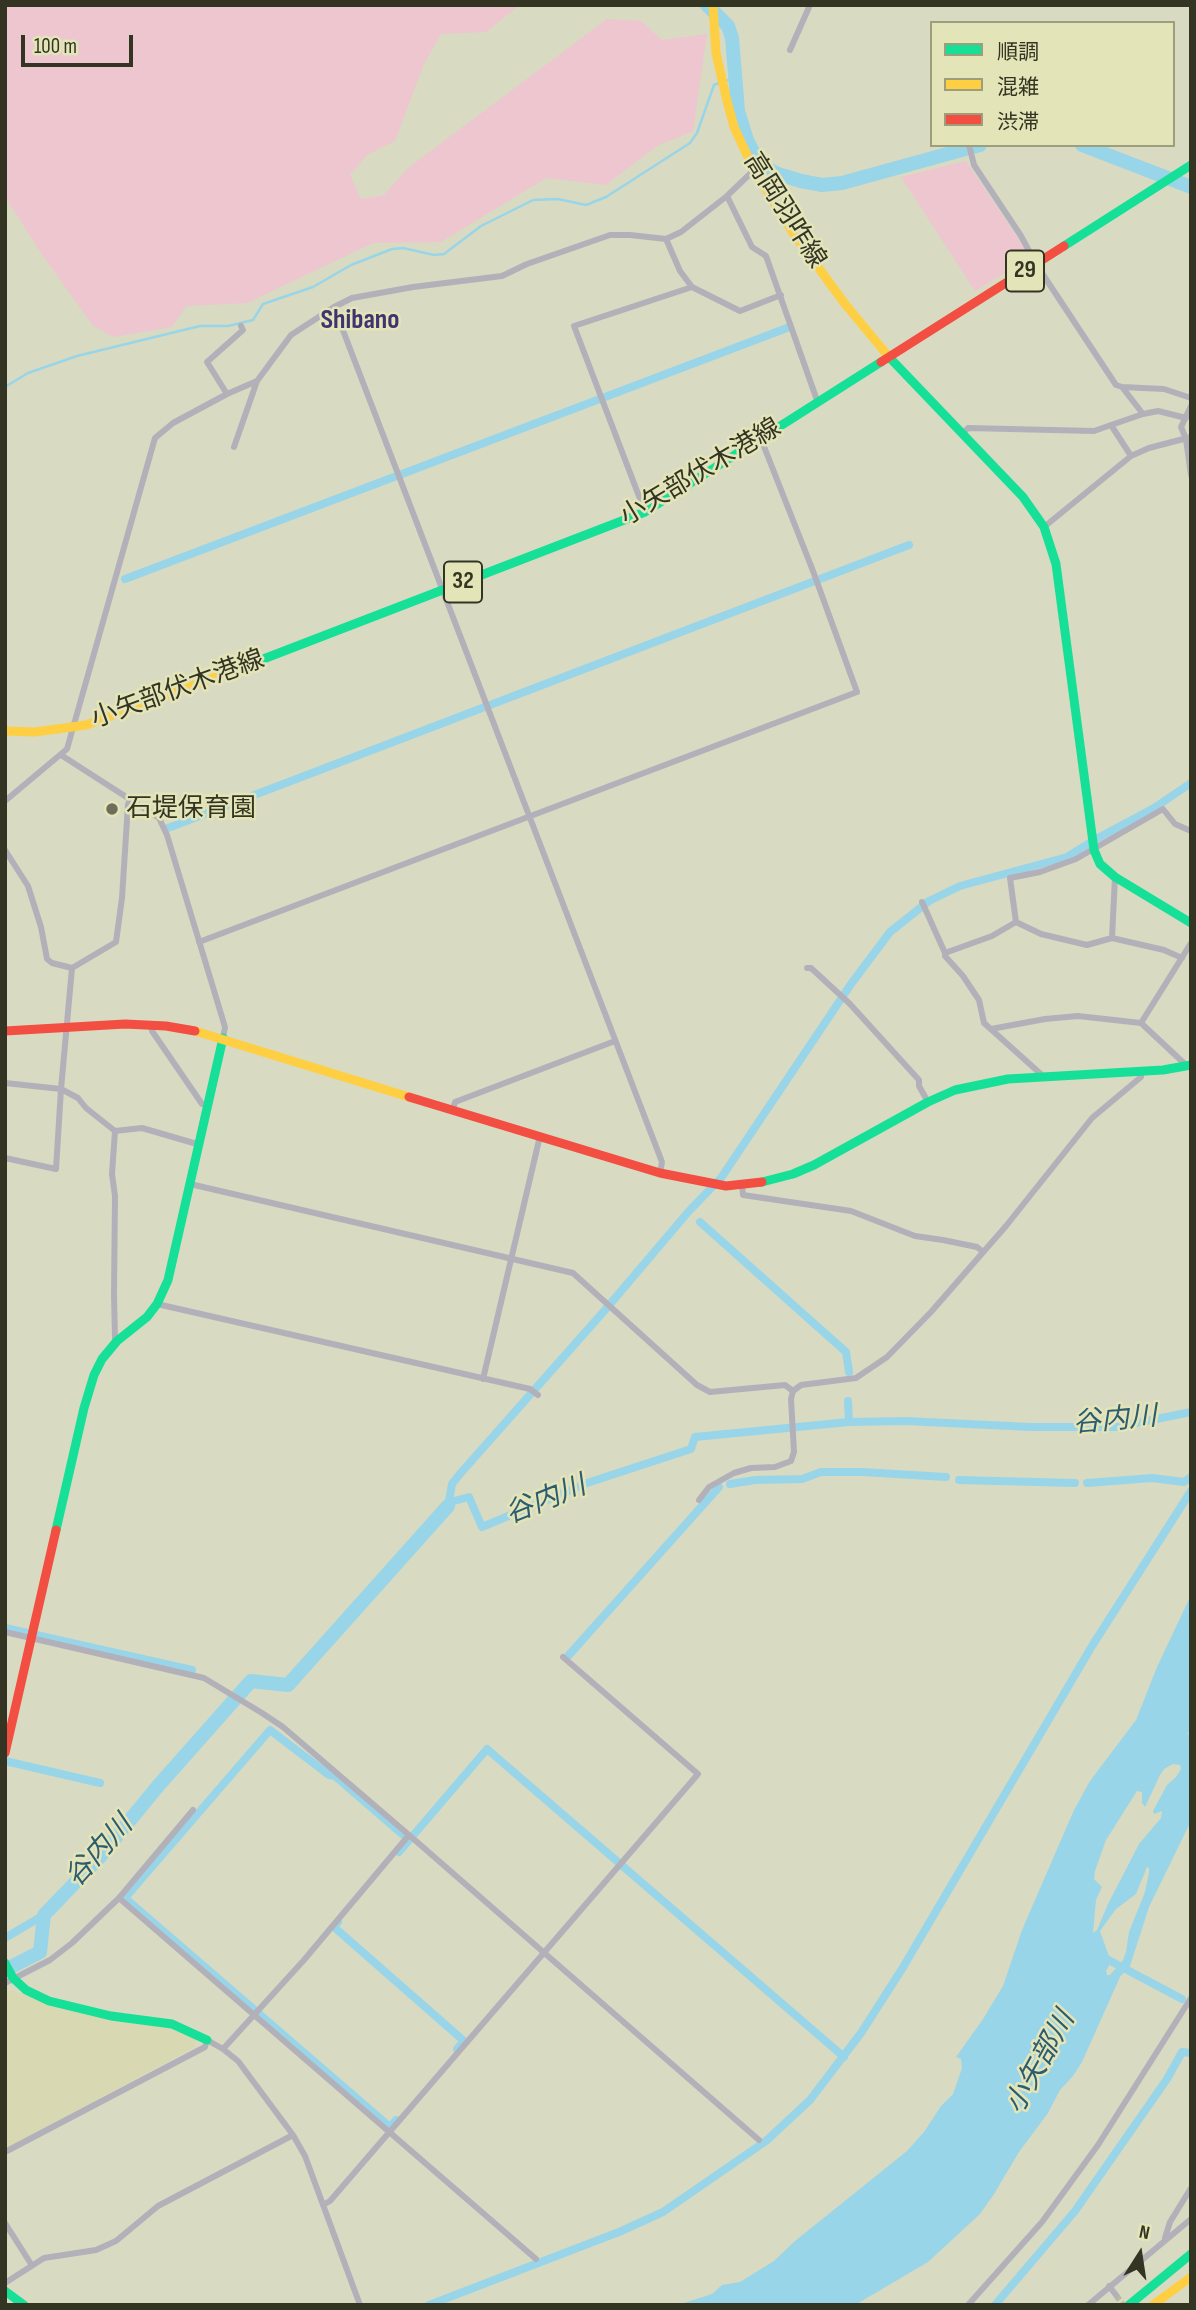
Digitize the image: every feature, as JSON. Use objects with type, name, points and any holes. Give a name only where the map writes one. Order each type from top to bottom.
[{"type":"main road","name":"高岡羽咋線","points":[[713,5],[716,53],[731,117],[772,203],[845,304],[889,357],[1023,497],[1044,527],[1056,565],[1093,845]]},
{"type":"main road","name":"小矢部伏木港線","points":[[5,731],[35,732],[74,727],[123,713],[645,512],[1191,165]]},
{"type":"main road","points":[[1093,845],[1100,864],[1115,877],[1191,923]]},
{"type":"main road","points":[[5,1031],[125,1024],[198,1032],[660,1173],[723,1186],[742,1186],[784,1177],[814,1165],[955,1090],[1042,1076],[1141,1072],[1189,1065]]},
{"type":"main road","points":[[5,1753],[84,1408],[94,1375],[102,1359],[117,1341],[147,1317],[157,1304],[168,1280],[223,1038]]},
{"type":"main road","points":[[6,1963],[10,1978],[26,1990],[49,2001],[111,2015],[172,2024],[207,2040]]},
{"type":"main road","points":[[1131,2305],[1191,2255]]},
{"type":"main road","points":[[1131,2305],[1191,2260]]},
{"type":"main road","points":[[1153,2305],[1191,2277]]},
{"type":"main road","points":[[5,2291],[24,2305]]},
{"type":"street","points":[[790,50],[810,5]]},
{"type":"street","points":[[970,147],[974,164],[1116,385],[1164,389],[1191,398]]},
{"type":"street","points":[[234,447],[257,381],[291,335],[334,307],[352,298],[502,276],[610,235],[666,240],[681,232],[727,196],[754,170]]},
{"type":"street","points":[[727,196],[752,247],[766,256],[818,403]]},
{"type":"street","points":[[666,240],[680,271],[692,287],[740,311],[781,295]]},
{"type":"street","points":[[645,512],[574,326],[692,287]]},
{"type":"street","points":[[334,307],[662,1163],[660,1173]]},
{"type":"street","points":[[227,394],[207,362],[243,330],[241,326]]},
{"type":"street","points":[[5,801],[67,750],[155,438],[173,423],[257,381]]},
{"type":"street","points":[[1122,387],[1143,414]]},
{"type":"street","points":[[1191,406],[1181,427],[1189,438],[1191,475]]},
{"type":"street","points":[[962,433],[968,428],[1094,431],[1158,411],[1186,418]]},
{"type":"street","points":[[1111,425],[1131,456]]},
{"type":"street","points":[[1044,527],[1131,456],[1149,448],[1189,438]]},
{"type":"street","points":[[199,943],[858,692],[761,439]]},
{"type":"street","points":[[61,755],[159,818],[167,835],[225,1027],[223,1038]]},
{"type":"street","points":[[5,850],[28,886],[41,927],[47,959],[72,968],[116,942],[122,898],[128,804],[131,799]]},
{"type":"street","points":[[1016,922],[1010,878],[1040,872],[1163,809],[1175,824],[1191,831]]},
{"type":"street","points":[[1112,938],[1115,877]]},
{"type":"street","points":[[922,902],[945,956],[979,999],[984,1023],[1042,1076]]},
{"type":"street","points":[[1016,922],[1041,934],[1087,946],[1112,938],[1164,950],[1182,958]]},
{"type":"street","points":[[945,953],[992,936],[1016,922]]},
{"type":"street","points":[[1141,1023],[1191,943]]},
{"type":"street","points":[[5,1158],[56,1169],[72,968]]},
{"type":"street","points":[[807,968],[811,968],[843,998],[919,1080],[919,1086],[928,1102]]},
{"type":"street","points":[[991,1030],[1045,1019],[1078,1016],[1141,1023],[1189,1065]]},
{"type":"street","points":[[153,1026],[152,1031],[202,1104],[207,1105]]},
{"type":"street","points":[[453,1109],[455,1102],[615,1041]]},
{"type":"street","points":[[792,1395],[801,1385],[856,1378],[887,1357],[931,1312],[1006,1226],[1092,1118],[1141,1077],[1141,1072]]},
{"type":"street","points":[[5,1083],[61,1089],[78,1098],[86,1108],[115,1131],[142,1128],[197,1144]]},
{"type":"street","points":[[115,1131],[112,1174],[115,1196],[114,1295],[117,1341]]},
{"type":"street","points":[[482,1379],[540,1136]]},
{"type":"street","points":[[190,1184],[573,1273],[697,1385],[710,1392],[785,1385],[792,1395],[794,1451],[790,1461],[775,1467],[751,1468],[734,1473],[709,1487],[699,1500]]},
{"type":"street","points":[[742,1186],[744,1195],[851,1211],[915,1236],[977,1247],[982,1251]]},
{"type":"street","points":[[157,1304],[530,1389],[538,1395]]},
{"type":"street","points":[[5,1632],[204,1678],[283,1727],[759,2140]]},
{"type":"street","points":[[323,2205],[330,2201],[698,1774],[563,1657]]},
{"type":"street","points":[[10,1978],[50,1960],[119,1898],[193,1811]]},
{"type":"street","points":[[223,2049],[304,1960],[409,1835]]},
{"type":"street","points":[[119,1898],[536,2259]]},
{"type":"street","points":[[968,2305],[1042,2222],[1090,2157],[1191,1998]]},
{"type":"street","points":[[5,2152],[205,2047],[207,2040],[238,2062],[293,2135],[305,2156],[360,2305]]},
{"type":"street","points":[[5,2283],[32,2264],[55,2255],[96,2250],[116,2241],[158,2206],[293,2135]]},
{"type":"street","points":[[1164,2239],[1191,2188]]},
{"type":"street","points":[[1088,2305],[1191,2219]]},
{"type":"street","points":[[5,2223],[32,2264]]},
{"type":"street","points":[[1109,2286],[1116,2295]]},
{"type":"shaded area","points":[[5,5],[520,5],[486,32],[441,34],[424,64],[395,141],[367,155],[350,175],[361,199],[384,195],[408,168],[607,19],[641,21],[662,40],[707,34],[693,131],[657,146],[606,185],[546,178],[441,242],[373,243],[247,303],[186,306],[172,327],[114,337],[93,326],[5,197]]},
{"type":"shaded area","points":[[966,161],[1029,255],[1029,259],[975,291],[901,177]]},
{"type":"shaded area","points":[[10,1990],[77,2012],[168,2027],[196,2039],[195,2047],[5,2149],[5,1993]]},
{"type":"water","name":"小矢部川","points":[[1191,1595],[1191,1726],[1188,1734],[1191,1736],[1191,1821],[1149,1907],[1130,1966],[1120,1977],[1082,2062],[1060,2090],[1048,2113],[1019,2152],[980,2214],[928,2262],[855,2305],[678,2305],[712,2294],[722,2285],[740,2282],[774,2261],[907,2151],[953,2094],[962,2068],[961,2059],[956,2057],[1003,1986],[1022,1930],[1074,1810],[1090,1781],[1136,1720],[1157,1667]],"holes":[[[1173,1764],[1180,1765],[1181,1769],[1167,1785],[1153,1811],[1154,1814],[1162,1811],[1161,1818],[1139,1844],[1097,1930],[1093,1933],[1096,1900],[1102,1887],[1094,1879],[1095,1871],[1106,1840],[1137,1791],[1142,1792],[1142,1803],[1145,1807],[1160,1775]],[[1147,1867],[1149,1873],[1145,1892],[1129,1932],[1126,1952],[1123,1960],[1107,1975],[1106,1971],[1111,1962],[1100,1931],[1116,1909],[1136,1894]]]},
{"type":"waterway","points":[[707,5],[728,26],[732,38],[738,111],[747,140],[760,165],[778,174],[822,185],[842,183],[973,147]]},
{"type":"waterway","points":[[725,81],[735,78]]},
{"type":"waterway","points":[[5,387],[28,373],[77,356],[200,326],[228,326],[253,320],[263,304],[313,287],[351,265],[392,249],[444,254],[481,226],[533,200],[558,199],[586,205],[606,197],[690,143],[697,133],[714,85],[719,83]]},
{"type":"waterway","points":[[1087,147],[1191,187]]},
{"type":"waterway","points":[[125,579],[787,328]]},
{"type":"waterway","points":[[168,828],[909,545]]},
{"type":"waterway","points":[[448,1506],[452,1484],[459,1475],[689,1211],[721,1178],[851,984],[890,932],[929,901],[960,886],[1067,857],[1154,808],[1191,783]]},
{"type":"waterway","points":[[700,1222],[846,1352],[849,1372]]},
{"type":"waterway","points":[[848,1401],[849,1422]]},
{"type":"waterway","name":"谷内川","points":[[448,1506],[454,1501],[469,1497],[482,1527],[587,1483],[691,1449],[695,1437],[849,1422],[1117,1427],[1191,1412]]},
{"type":"waterway","points":[[730,1484],[755,1480],[802,1479],[821,1472],[946,1477]]},
{"type":"waterway","points":[[1087,1483],[1152,1478],[1184,1482],[1191,1477]]},
{"type":"waterway","points":[[959,1480],[1075,1483]]},
{"type":"waterway","points":[[568,1656],[719,1487]]},
{"type":"waterway","points":[[429,2305],[619,2232],[663,2212],[766,2141],[810,2100],[861,2033],[902,1969],[1092,1646],[1191,1491]]},
{"type":"waterway","name":"谷内川","points":[[5,1970],[40,1952],[44,1915],[98,1859],[251,1681],[288,1685],[448,1506]]},
{"type":"waterway","points":[[5,1628],[192,1670]]},
{"type":"waterway","points":[[396,2120],[390,2127],[125,1898],[270,1730],[329,1775],[335,1776],[402,1834]]},
{"type":"waterway","points":[[399,1852],[487,1749],[844,2057]]},
{"type":"waterway","points":[[5,1761],[100,1783]]},
{"type":"waterway","points":[[5,1938],[44,1915]]},
{"type":"waterway","points":[[338,1922],[334,1927],[464,2041],[457,2049]]},
{"type":"waterway","points":[[1101,1956],[1182,1999]]},
{"type":"waterway","points":[[995,2305],[1075,2211],[1167,2079],[1182,2052],[1191,2053]]},
{"type":"tunnel","points":[[1116,2295],[1123,2305]]},
{"type":"traffic: fast","points":[[1064,246],[1191,165]]},
{"type":"traffic: fast","points":[[889,357],[1023,497],[1044,527],[1056,564],[1094,850],[1100,864],[1115,877],[1191,923]]},
{"type":"traffic: fast","points":[[240,668],[645,512],[881,362]]},
{"type":"traffic: fast","points":[[56,1530],[94,1375],[102,1359],[117,1341],[147,1317],[157,1304],[168,1280],[223,1038]]},
{"type":"traffic: fast","points":[[762,1182],[814,1165],[955,1090],[1008,1079],[1163,1070],[1191,1065]]},
{"type":"traffic: fast","points":[[5,1963],[13,1978],[26,1990],[49,2001],[111,2016],[172,2024],[207,2040]]},
{"type":"traffic: fast","points":[[1129,2305],[1191,2254]]},
{"type":"traffic: fast","points":[[5,2291],[24,2305]]},
{"type":"traffic: slow","points":[[713,5],[716,53],[726,97],[734,127],[754,170],[793,233],[845,304],[889,357]]},
{"type":"traffic: slow","points":[[5,731],[35,732],[86,725],[240,668]]},
{"type":"traffic: slow","points":[[195,1031],[409,1097]]},
{"type":"traffic: slow","points":[[1153,2305],[1191,2277]]},
{"type":"traffic: jam","points":[[881,362],[1064,246]]},
{"type":"traffic: jam","points":[[5,1031],[125,1024],[195,1031]]},
{"type":"traffic: jam","points":[[409,1097],[660,1173],[726,1186],[762,1182]]},
{"type":"traffic: jam","points":[[5,1753],[56,1530]]},
{"type":"place","name":"石堤保育園","points":[[112,809]]},
{"type":"district","name":"Shibano","points":[[360,321]]}]
